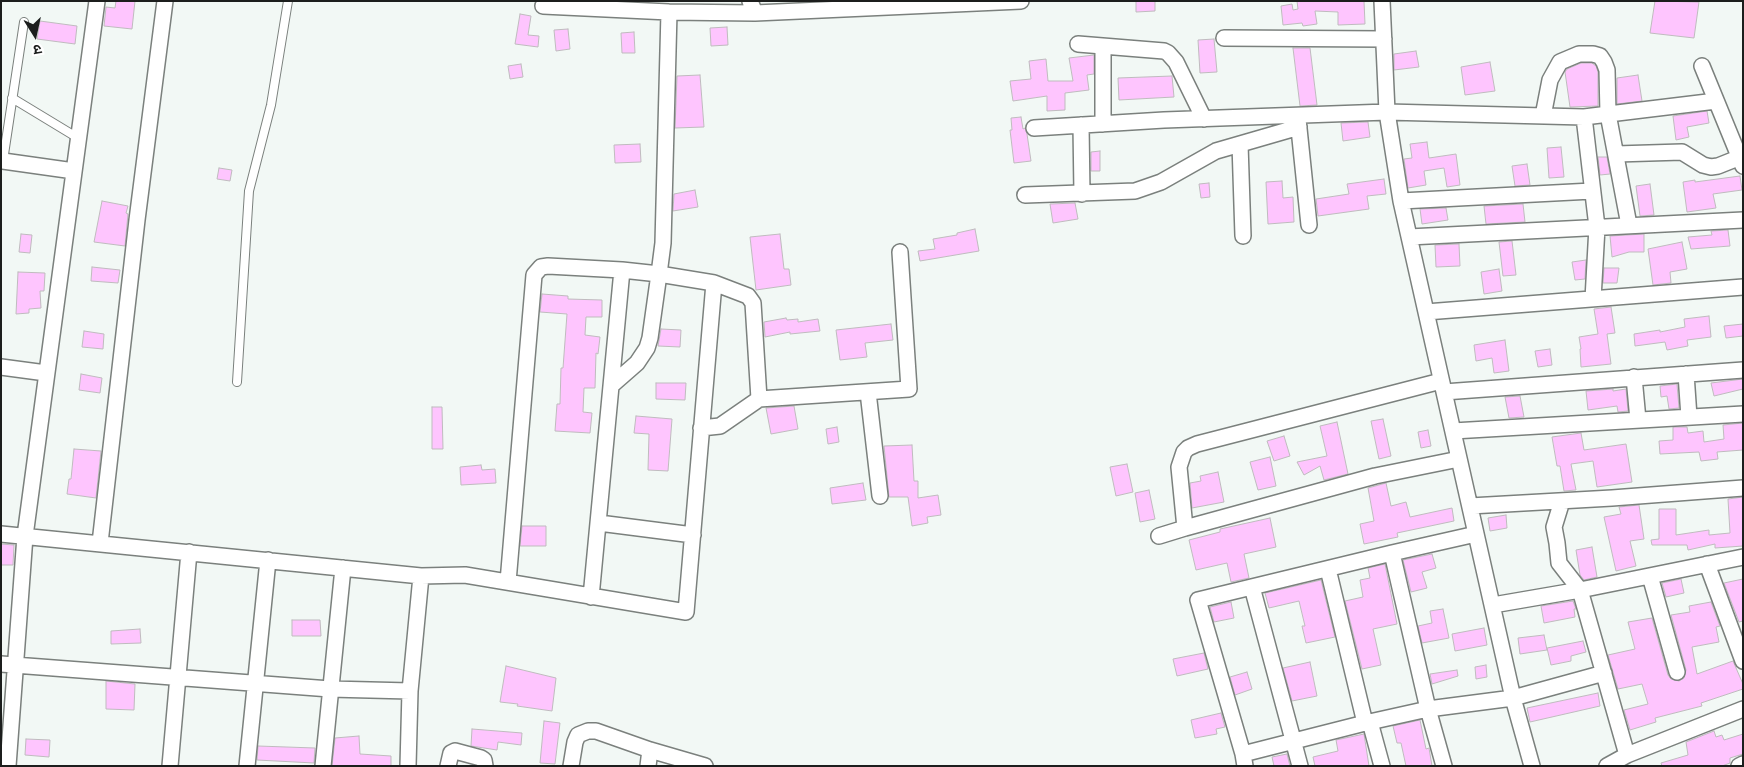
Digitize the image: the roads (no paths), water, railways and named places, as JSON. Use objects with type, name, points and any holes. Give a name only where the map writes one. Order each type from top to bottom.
[{"type":"street","points":[[8,766],[9,664],[24,536],[97,1]]},
{"type":"street","points":[[100,543],[136,220],[165,1]]},
{"type":"street","points":[[543,6],[669,12],[753,7],[1021,1]]},
{"type":"street","points":[[1382,1],[1387,112],[1400,202],[1513,698],[1532,766]]},
{"type":"street","points":[[612,384],[637,363],[647,348],[650,338],[663,243],[669,12]]},
{"type":"street","points":[[1224,38],[1384,38]]},
{"type":"street","points":[[1078,44],[1164,51],[1168,53],[1176,62],[1204,119]]},
{"type":"street","points":[[1103,46],[1103,124]]},
{"type":"street","points":[[1543,116],[1550,80],[1560,62],[1579,54],[1600,56],[1607,70],[1608,114],[1629,225]]},
{"type":"street","points":[[1616,154],[1678,152],[1688,154],[1703,165],[1711,167],[1742,160],[1702,66]]},
{"type":"street","points":[[1034,128],[1204,119],[1299,121],[1387,112],[1584,118],[1716,101]]},
{"type":"street","points":[[1584,118],[1597,227],[1593,299]]},
{"type":"street","points":[[1024,195],[1120,193],[1149,188],[1216,151],[1240,144],[1299,121]]},
{"type":"street","points":[[1299,121],[1309,225]]},
{"type":"street","points":[[1081,125],[1082,194]]},
{"type":"street","points":[[1240,144],[1243,236]]},
{"type":"street","points":[[2,165],[74,171]]},
{"type":"street","points":[[1400,202],[1592,191]]},
{"type":"street","points":[[1409,238],[1743,220]]},
{"type":"street","points":[[701,428],[720,426],[758,399],[909,389],[900,252]]},
{"type":"street","points":[[508,582],[534,275],[541,268],[548,266],[659,274],[714,283],[748,296],[753,303],[758,399]]},
{"type":"street","points":[[591,597],[622,270]]},
{"type":"street","points":[[1,534],[420,576],[465,575],[686,612],[714,283]]},
{"type":"street","points":[[1426,312],[1743,287]]},
{"type":"street","points":[[1,367],[46,373]]},
{"type":"street","points":[[1185,528],[1179,467],[1184,452],[1197,444],[1443,386],[1743,370]]},
{"type":"street","points":[[1686,374],[1689,417]]},
{"type":"street","points":[[1634,377],[1638,420]]},
{"type":"street","points":[[868,392],[880,496]]},
{"type":"street","points":[[1453,431],[1743,414]]},
{"type":"street","points":[[1159,536],[1375,476],[1459,459]]},
{"type":"street","points":[[1470,506],[1743,488]]},
{"type":"street","points":[[1562,501],[1554,528],[1558,544],[1559,562],[1580,590],[1627,755]]},
{"type":"street","points":[[598,523],[692,535]]},
{"type":"street","points":[[1476,534],[1198,600],[1244,760],[1293,741],[1368,722],[1428,709],[1513,698],[1604,673]]},
{"type":"street","points":[[170,766],[189,552]]},
{"type":"street","points":[[1392,554],[1428,709],[1444,766]]},
{"type":"street","points":[[1493,605],[1580,590],[1743,556]]},
{"type":"street","points":[[247,766],[268,560]]},
{"type":"street","points":[[1707,564],[1743,661]]},
{"type":"street","points":[[323,766],[342,568]]},
{"type":"street","points":[[1328,569],[1368,722],[1382,766]]},
{"type":"street","points":[[408,766],[410,691],[420,576]]},
{"type":"street","points":[[1650,576],[1677,672]]},
{"type":"street","points":[[1252,587],[1300,766]]},
{"type":"street","points":[[9,664],[330,689],[410,691]]},
{"type":"street","points":[[1607,766],[1627,755],[1743,709]]},
{"type":"street","points":[[571,766],[575,742],[578,736],[588,731],[596,731],[650,750],[705,766]]},
{"type":"street","points":[[648,766],[650,750]]},
{"type":"street","points":[[448,766],[451,753],[455,751],[481,758],[484,760],[485,766]]},
{"type":"lane","points":[[237,382],[249,191],[273,96],[288,1]]},
{"type":"lane","points":[[2,165],[24,22]]},
{"type":"lane","points":[[12,98],[78,138]]}]
